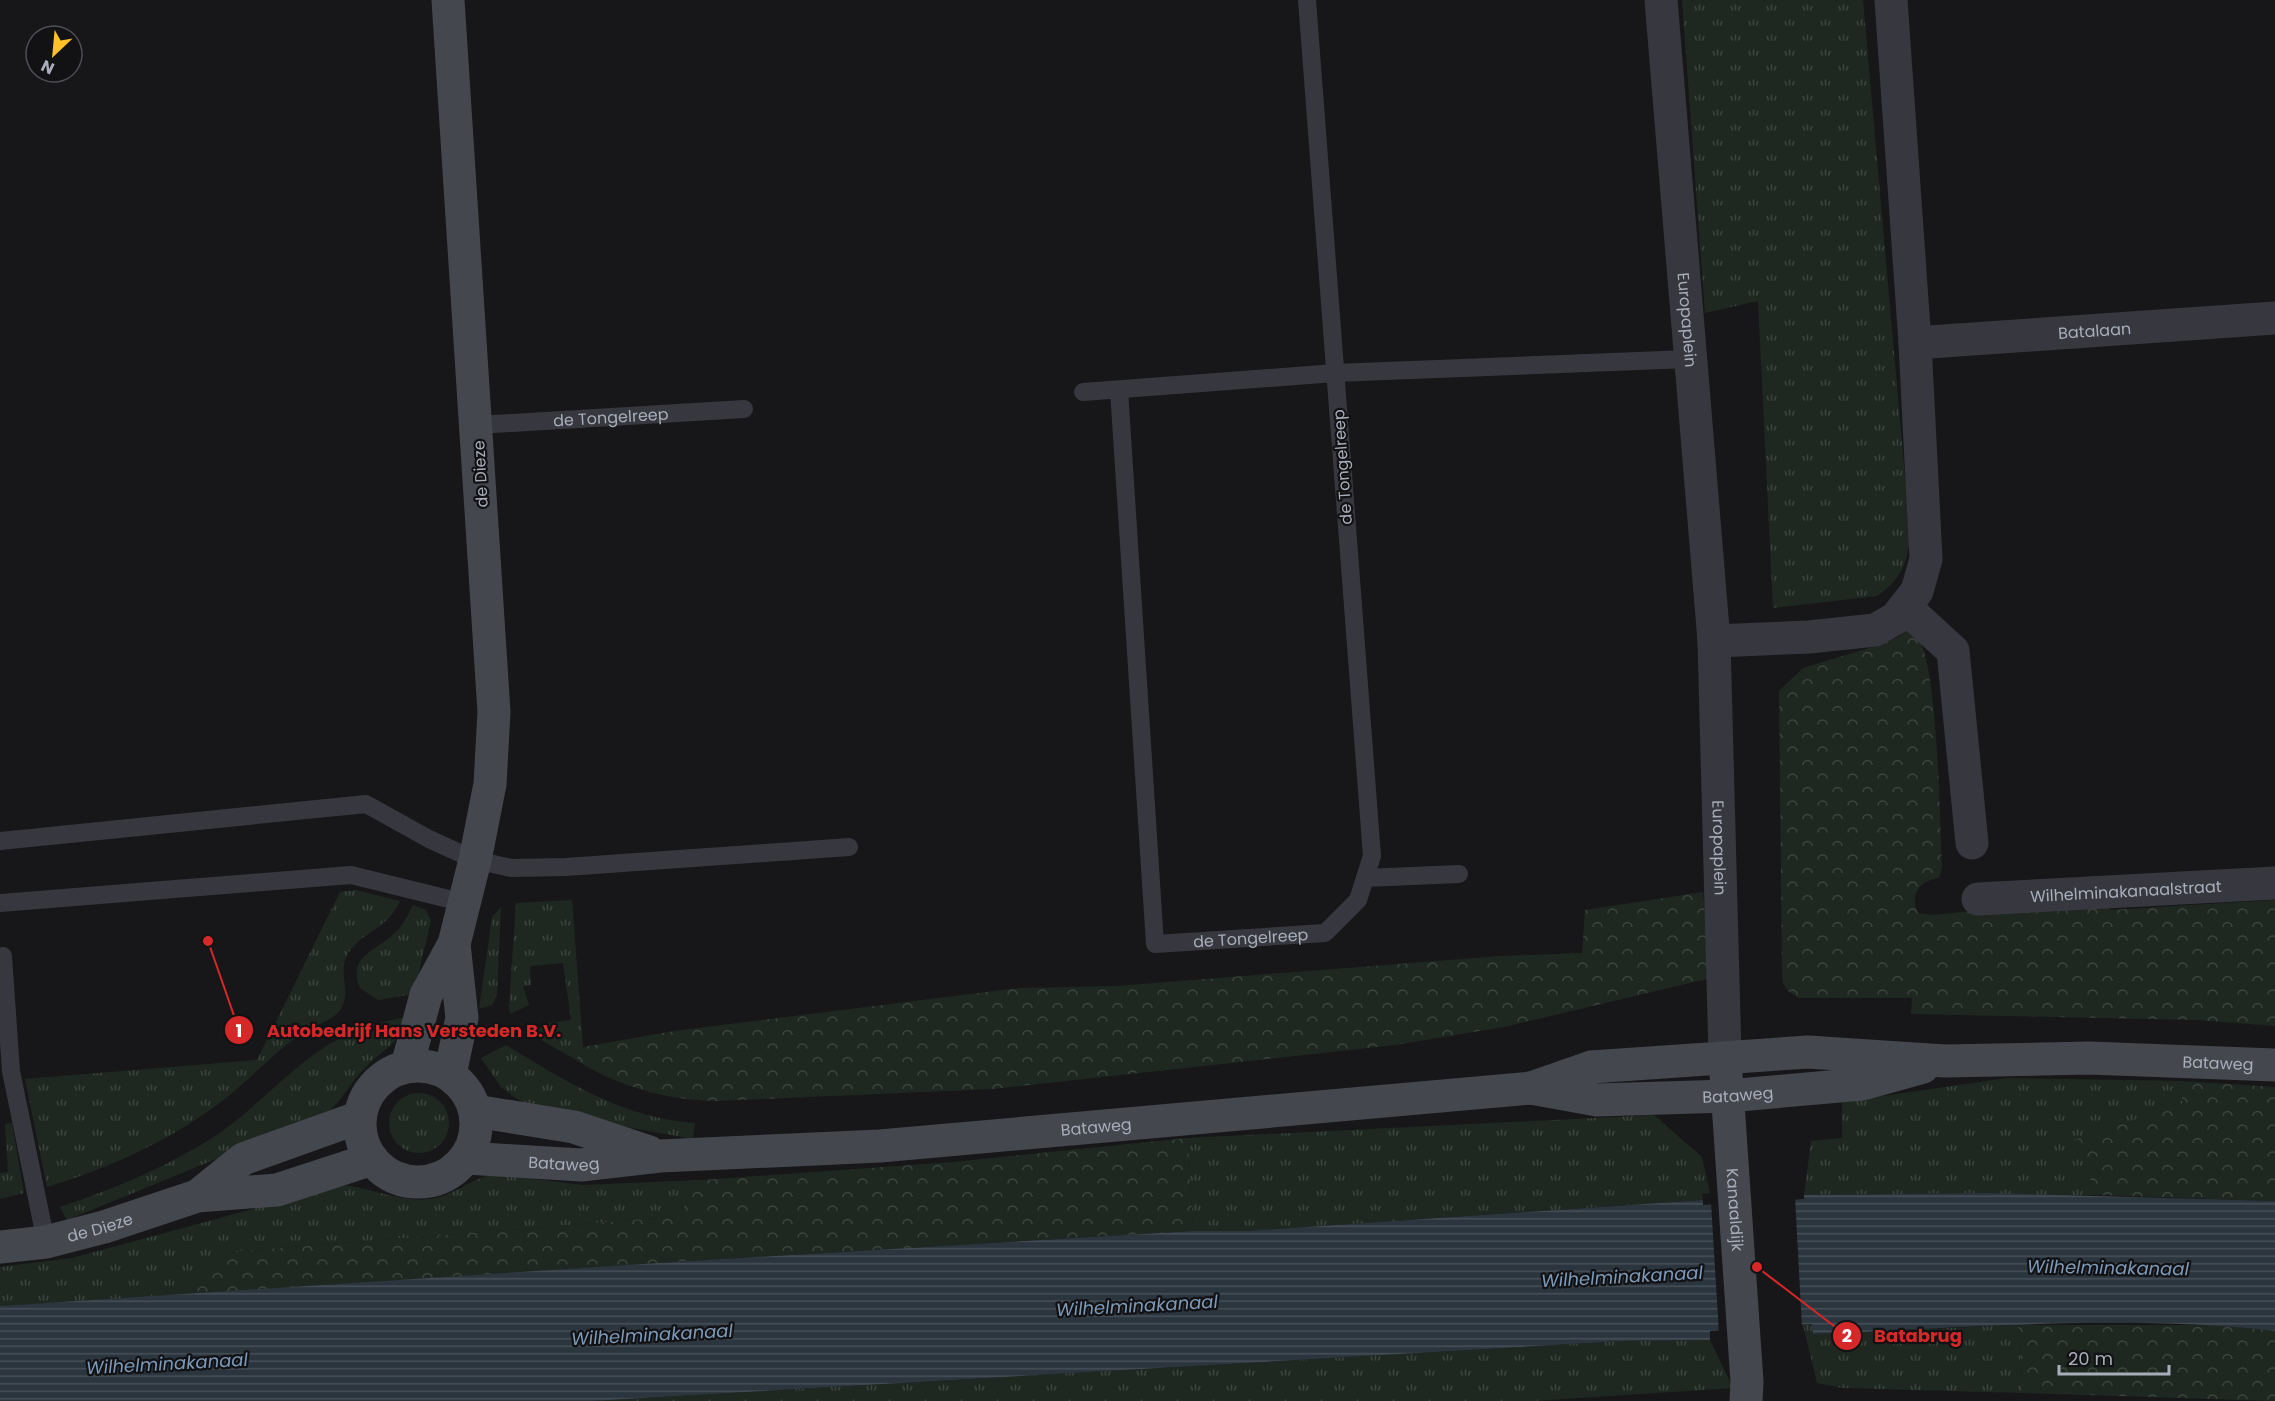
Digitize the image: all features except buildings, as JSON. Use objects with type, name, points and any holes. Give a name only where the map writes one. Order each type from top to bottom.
[{"type":"street","name":"de Dieze","points":[[407,1066],[426,995],[454,944],[476,860],[490,784],[494,712],[448,0]]},
{"type":"street","name":"Europaplein","points":[[1660,0],[1688,359],[1714,641],[1725,1056]]},
{"type":"street","points":[[1714,641],[1809,637],[1875,630],[1896,618],[1917,591],[1926,559],[1915,343],[1891,0]]},
{"type":"street","name":"Batalaan","points":[[1915,343],[2275,318]]},
{"type":"street","points":[[1905,607],[1953,651],[1972,843]]},
{"type":"street","name":"Wilhelminakanaalstraat","points":[[1978,899],[2275,883]]},
{"type":"street","name":"de Dieze","points":[[450,1074],[462,1018],[454,944]]},
{"type":"street","name":"Bataweg","points":[[466,1158],[581,1165],[660,1156],[880,1146],[1531,1088],[1591,1067],[1725,1056],[1808,1052],[1945,1061],[2089,1058],[2275,1065]]},
{"type":"street","name":"Kanaaldijk","points":[[1725,1056],[1746,1391]]},
{"type":"street","name":"Bataweg","points":[[1531,1088],[1597,1100],[1728,1096],[1862,1084],[1945,1061]]},
{"type":"street","points":[[407,1066],[437,1068],[450,1074],[470,1096],[475,1111],[475,1140],[466,1158],[446,1176],[420,1182],[393,1176],[372,1160],[364,1147],[360,1118],[370,1090],[381,1079],[407,1066]]},
{"type":"street","name":"Bataweg","points":[[475,1111],[574,1127],[660,1156]]},
{"type":"street","name":"de Dieze","points":[[196,1196],[243,1159],[360,1118]]},
{"type":"street","name":"de Dieze","points":[[0,1247],[46,1242],[104,1227],[196,1196],[277,1191],[372,1160]]},
{"type":"lane","name":"de Tongelreep","points":[[1119,390],[1155,944],[1325,933],[1358,900],[1372,856],[1307,0]]},
{"type":"lane","points":[[1083,392],[1335,373],[1688,359]]},
{"type":"lane","name":"de Tongelreep","points":[[477,425],[744,409]]},
{"type":"lane","points":[[0,841],[366,804],[429,839],[476,860],[511,868],[566,867],[849,847]]},
{"type":"lane","points":[[1365,878],[1459,874]]},
{"type":"lane","points":[[0,903],[351,875],[465,903]]},
{"type":"lane","points":[[3,957],[11,1071],[9,1103],[46,1242]]},
{"type":"green space","points":[[1682,0],[1863,0],[1910,534],[1902,570],[1892,584],[1877,596],[1773,608],[1758,301],[1705,313]]},
{"type":"green space","points":[[1907,630],[1918,638],[1925,654],[1930,679],[1937,747],[1942,868],[1939,878],[1926,882],[1918,890],[1915,900],[1918,913],[1932,915],[2110,898],[2110,910],[2275,900],[2275,1026],[2196,1020],[1911,1014],[1912,998],[1799,998],[1788,991],[1783,983],[1782,972],[1779,691],[1803,668],[1882,644]]},
{"type":"green space","points":[[356,890],[400,901],[389,918],[361,939],[345,959],[345,995],[338,1013],[299,1035],[226,1098],[185,1127],[118,1161],[47,1187],[25,1079],[257,1060],[340,892]]},
{"type":"green space","points":[[1703,892],[1711,978],[1504,1027],[1395,1045],[992,1089],[717,1101],[661,1095],[626,1085],[576,1060],[583,1047],[674,1031],[1019,988],[1116,986],[1501,956],[1582,953],[1585,910]]},
{"type":"green space","points":[[572,900],[583,1047],[576,1060],[531,1034],[549,1023],[571,1020],[563,963],[530,966],[531,985],[523,986],[529,1005],[510,1014],[509,1006],[516,903]]},
{"type":"green space","points":[[413,905],[426,910],[431,921],[413,997],[407,995],[378,1000],[360,988],[357,968],[366,955],[398,930]]},
{"type":"green space","points":[[501,907],[497,995],[492,1005],[479,1009],[492,917]]},
{"type":"green space","points":[[407,1017],[394,1042],[360,1073],[326,1114],[67,1220],[60,1207],[141,1176],[199,1146],[233,1123],[293,1071],[325,1047],[358,1030]]},
{"type":"green space","points":[[506,1045],[574,1085],[620,1106],[669,1120],[695,1123],[693,1139],[566,1116],[524,1104],[501,1087],[481,1058]]},
{"type":"green space","points":[[2007,1078],[2182,1081],[2183,1104],[2075,1140],[2097,1195],[2015,1196],[1986,1193],[1804,1195],[1811,1141],[1842,1138],[1842,1102]]},
{"type":"green space","points":[[2182,1081],[2275,1087],[2275,1201],[2097,1195],[2074,1140],[2182,1104]]},
{"type":"green space","points":[[419,1093],[436,1098],[444,1106],[449,1123],[444,1140],[436,1148],[419,1153],[402,1148],[394,1140],[389,1123],[394,1106],[402,1098]]},
{"type":"green space","points":[[1654,1115],[1702,1157],[1710,1193],[1702,1194],[1703,1200],[1248,1231],[1193,1231],[1188,1138]]},
{"type":"green space","points":[[12,1123],[24,1193],[0,1199],[0,1173],[8,1172],[5,1124]]},
{"type":"green space","points":[[1188,1138],[1193,1231],[674,1262],[187,1295],[217,1263],[240,1251],[659,1218],[681,1211],[703,1180],[953,1162]]},
{"type":"green space","points":[[495,1174],[583,1185],[703,1180],[681,1211],[659,1218],[240,1251],[217,1263],[187,1295],[0,1306],[0,1267],[72,1258],[342,1185],[419,1200],[439,1197],[478,1179]]},
{"type":"green space","points":[[1813,1324],[1814,1334],[2018,1325],[2023,1393],[1842,1388],[1817,1383],[1803,1325]]},
{"type":"green space","points":[[2018,1325],[2222,1325],[2275,1331],[2275,1401],[2023,1393]]},
{"type":"green space","points":[[1710,1340],[1733,1388],[1534,1401],[592,1401],[1623,1341]]},
{"type":"water","name":"Wilhelminakanaal","points":[[1986,1193],[2275,1201],[2275,1331],[2161,1323],[2103,1323],[1813,1334],[1812,1324],[1710,1331],[1710,1340],[1623,1341],[592,1401],[0,1401],[0,1306],[674,1262],[1193,1231],[1248,1231],[1703,1200],[1703,1205],[1804,1199],[1804,1195]]},
{"type":"pier","points":[[1795,1197],[1802,1328],[1719,1333],[1711,1202]]},
{"type":"place","name":"Autobedrijf Hans Versteden B.V.","points":[[208,941]]},
{"type":"place","name":"Batabrug","points":[[1757,1267]]}]
